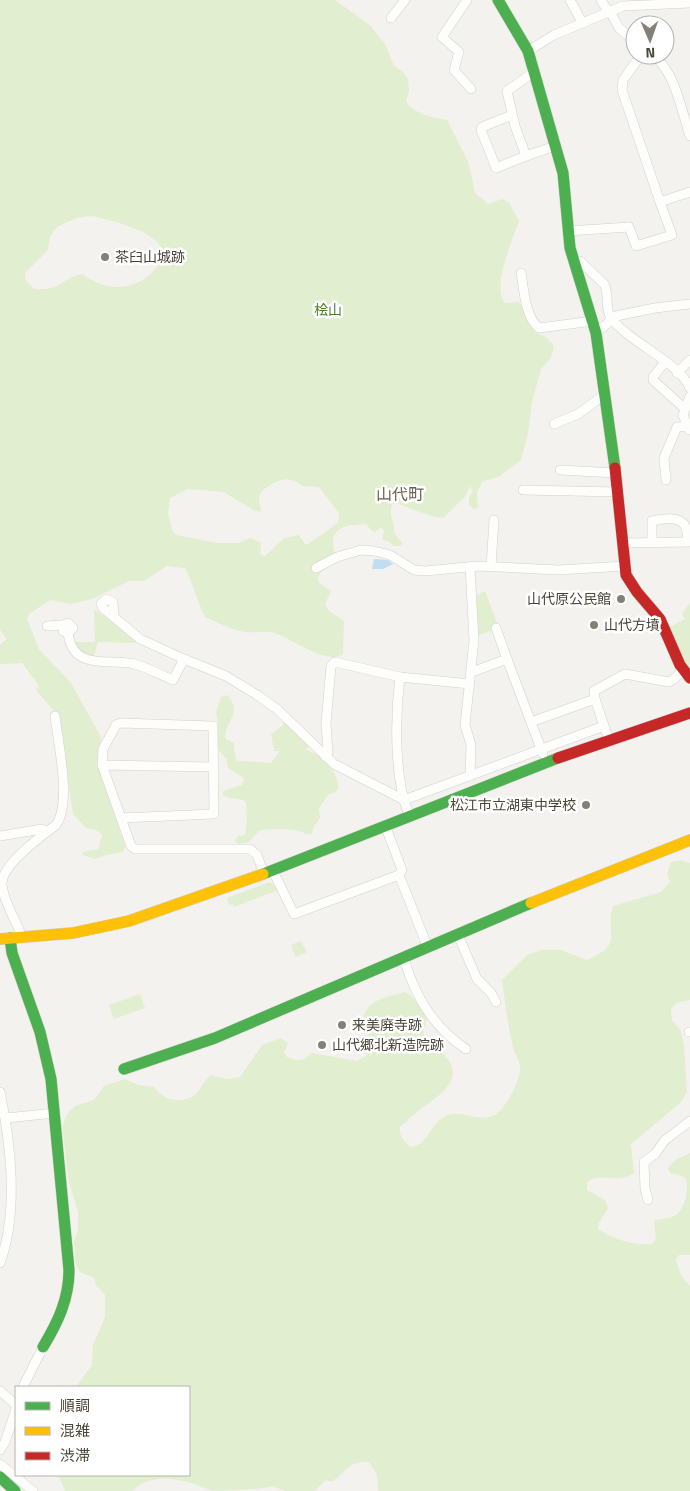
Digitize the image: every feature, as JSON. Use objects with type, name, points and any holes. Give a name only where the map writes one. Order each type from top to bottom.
[{"type":"main road","points":[[498,0],[528,51],[565,184],[568,232],[574,261],[595,327],[616,472],[626,575],[664,626],[686,674]]},
{"type":"main road","points":[[43,1347],[62,1313],[69,1284],[55,1113],[46,1053],[12,953],[10,938],[73,933],[129,921],[269,873],[409,815],[546,762],[690,713]]},
{"type":"main road","points":[[124,1069],[215,1038],[560,891],[690,840]]},
{"type":"main road","points":[[0,1477],[15,1491]]},
{"type":"main road","points":[[0,1487],[4,1491]]},
{"type":"street","points":[[391,18],[405,0]]},
{"type":"street","points":[[467,0],[442,37],[459,52],[454,70],[471,89]]},
{"type":"street","points":[[570,0],[582,22]]},
{"type":"street","points":[[601,0],[619,28],[625,33]]},
{"type":"street","points":[[528,51],[554,35],[609,11],[628,6],[686,2]]},
{"type":"street","points":[[568,232],[629,227],[636,246],[672,235],[622,90],[623,80],[634,65]]},
{"type":"street","points":[[663,65],[670,76],[690,136]]},
{"type":"street","points":[[526,156],[512,115],[507,91],[534,72]]},
{"type":"street","points":[[512,115],[482,127],[481,130],[496,168],[555,146]]},
{"type":"street","points":[[660,202],[690,192]]},
{"type":"street","points":[[574,261],[580,261],[604,284],[608,313],[612,319],[632,339],[678,372],[690,388]]},
{"type":"street","points":[[521,274],[529,312],[534,324],[539,328],[595,327],[612,319],[655,308],[690,304]]},
{"type":"street","points":[[678,372],[690,360]]},
{"type":"street","points":[[665,362],[653,377],[653,380],[684,408]]},
{"type":"street","points":[[554,424],[578,414],[604,395]]},
{"type":"street","points":[[689,428],[684,419],[684,408],[690,396]]},
{"type":"street","points":[[666,480],[664,458],[677,426],[689,428]]},
{"type":"street","points":[[560,470],[616,472]]},
{"type":"street","points":[[523,490],[618,492]]},
{"type":"street","points":[[623,543],[688,541],[683,521],[678,518],[652,521],[652,542]]},
{"type":"street","points":[[490,567],[494,520]]},
{"type":"street","points":[[316,568],[337,557],[361,550],[390,555],[414,570],[425,571],[470,567],[558,570],[625,566]]},
{"type":"street","points":[[470,567],[474,633],[472,672],[465,725],[471,745],[470,776]]},
{"type":"street","points":[[114,617],[140,639],[226,676],[257,695],[277,709],[334,764],[404,800],[604,726]]},
{"type":"street","points":[[46,626],[65,629],[76,651],[89,661],[136,665],[173,680],[184,659]]},
{"type":"street","points":[[496,628],[546,762]]},
{"type":"street","points":[[472,672],[507,659]]},
{"type":"street","points":[[326,757],[328,753],[326,723],[331,666],[335,662],[400,677],[470,684]]},
{"type":"street","points":[[609,740],[594,691],[626,674],[669,682],[686,674]]},
{"type":"street","points":[[400,677],[396,724],[404,800],[409,815]]},
{"type":"street","points":[[531,722],[595,699]]},
{"type":"street","points":[[10,938],[2,882],[9,865],[47,832],[61,817],[63,806],[54,716]]},
{"type":"street","points":[[121,818],[214,814],[213,726],[121,723],[116,725],[103,749],[102,765],[131,846],[135,849],[250,849],[257,855],[294,914],[399,875],[402,870],[385,825]]},
{"type":"street","points":[[102,765],[213,767]]},
{"type":"street","points":[[0,836],[42,829],[47,832]]},
{"type":"street","points":[[399,875],[428,948]]},
{"type":"street","points":[[458,935],[477,979],[491,993],[496,1002]]},
{"type":"street","points":[[404,958],[412,986],[427,1012],[453,1040],[466,1049]]},
{"type":"street","points":[[0,1092],[6,1118],[12,1203],[7,1243],[0,1263]]},
{"type":"street","points":[[6,1118],[55,1113]]},
{"type":"street","points":[[648,1200],[645,1190],[644,1162],[655,1154],[665,1140],[690,1121]]},
{"type":"street","points":[[24,1386],[43,1347]]},
{"type":"street","points":[[0,1391],[15,1403]]},
{"type":"street","points":[[0,1450],[15,1412]]},
{"type":"street","points":[[0,1464],[33,1491]]},
{"type":"green space","name":"桧山","points":[[0,0],[335,0],[371,26],[386,46],[394,66],[403,72],[408,79],[409,91],[406,101],[409,106],[424,115],[447,120],[469,164],[475,193],[488,204],[502,199],[509,203],[519,221],[504,263],[500,286],[501,296],[505,303],[518,302],[525,308],[534,332],[546,337],[554,346],[551,358],[541,369],[532,402],[528,433],[521,460],[500,476],[482,482],[477,492],[478,508],[473,509],[469,503],[469,497],[473,492],[470,486],[465,497],[443,518],[425,514],[395,503],[392,505],[391,513],[394,533],[402,543],[401,546],[393,546],[390,542],[382,540],[384,531],[381,527],[374,533],[366,524],[345,526],[337,531],[333,541],[335,561],[320,573],[318,578],[319,583],[331,591],[325,604],[328,610],[344,621],[343,654],[336,657],[319,654],[275,633],[240,631],[205,617],[185,568],[167,566],[144,581],[129,581],[92,599],[71,604],[50,600],[29,614],[27,619],[39,649],[71,683],[101,737],[98,767],[125,846],[123,852],[95,859],[83,855],[83,852],[98,849],[102,836],[99,831],[86,828],[73,814],[59,717],[36,690],[39,686],[22,663],[0,664],[0,644],[7,639],[0,630]],"holes":[[[91,216],[133,228],[153,239],[161,246],[165,254],[158,266],[139,282],[129,286],[106,286],[82,274],[69,278],[51,288],[34,289],[26,281],[25,273],[48,250],[50,237],[57,227],[76,218]],[[285,479],[295,481],[302,486],[319,487],[339,513],[338,523],[308,544],[305,544],[299,535],[284,538],[265,556],[260,554],[261,543],[250,538],[239,543],[217,543],[176,535],[172,530],[168,513],[170,498],[188,489],[224,492],[253,510],[261,512],[259,499],[262,492],[273,484]]]},
{"type":"green space","points":[[485,591],[497,623],[493,630],[477,636],[475,597]]},
{"type":"green space","points":[[690,603],[690,675],[666,629],[685,619],[682,614]]},
{"type":"green space","points":[[94,610],[113,621],[136,640],[136,643],[98,642],[93,658],[83,654],[75,642],[95,642]]},
{"type":"green space","points":[[227,695],[232,702],[234,713],[227,728],[226,739],[234,743],[237,761],[271,763],[280,751],[274,751],[271,734],[283,725],[283,720],[309,746],[306,750],[324,760],[333,771],[338,784],[338,790],[328,795],[319,808],[320,818],[313,828],[312,834],[291,830],[260,830],[249,842],[239,844],[235,841],[238,836],[245,835],[247,821],[246,803],[242,800],[226,797],[223,795],[223,791],[242,785],[244,778],[228,768],[226,759],[216,747],[218,722],[216,712],[221,697]]},
{"type":"green space","points":[[680,860],[690,863],[690,1000],[677,1003],[671,1009],[672,1021],[680,1029],[684,1044],[687,1092],[681,1102],[631,1144],[634,1173],[620,1178],[592,1179],[587,1183],[587,1190],[605,1200],[608,1208],[599,1223],[598,1229],[624,1241],[652,1244],[656,1239],[654,1221],[672,1217],[678,1213],[686,1198],[687,1187],[685,1178],[670,1173],[668,1168],[675,1160],[690,1153],[690,1255],[679,1255],[676,1260],[681,1275],[690,1286],[690,1491],[378,1491],[377,1475],[369,1462],[361,1462],[351,1465],[331,1482],[326,1480],[314,1491],[285,1491],[272,1486],[212,1491],[192,1483],[160,1479],[140,1485],[132,1491],[65,1491],[59,1477],[56,1476],[190,1476],[190,1386],[77,1386],[92,1365],[93,1345],[105,1317],[105,1295],[96,1285],[94,1278],[80,1272],[76,1265],[74,1242],[78,1230],[78,1212],[69,1182],[62,1127],[68,1113],[75,1106],[94,1100],[104,1086],[125,1079],[138,1085],[154,1087],[162,1095],[171,1099],[187,1099],[196,1094],[211,1075],[226,1079],[240,1077],[262,1045],[281,1038],[288,1043],[284,1052],[291,1059],[300,1060],[312,1053],[357,1061],[366,1056],[369,1047],[369,1035],[362,1023],[367,1009],[378,1000],[406,992],[424,1008],[427,1018],[423,1033],[429,1042],[449,1061],[452,1076],[450,1083],[440,1095],[400,1127],[401,1136],[411,1147],[422,1142],[436,1123],[446,1116],[458,1114],[483,1118],[494,1115],[499,1112],[511,1095],[520,1070],[511,1040],[502,980],[527,955],[542,950],[561,950],[587,960],[599,954],[610,943],[613,906],[661,892],[670,882],[667,873],[671,862]]},
{"type":"green space","points":[[270,882],[278,890],[234,907],[233,904],[229,905],[227,898]]},
{"type":"green space","points":[[301,941],[307,952],[296,957],[291,945]]},
{"type":"green space","points":[[140,994],[145,1008],[114,1019],[109,1005]]},
{"type":"water","points":[[374,559],[388,560],[393,564],[383,569],[372,569]]},
{"type":"traffic: fast","points":[[498,0],[528,51],[563,173],[570,248],[596,333],[615,468]]},
{"type":"traffic: fast","points":[[263,874],[558,758]]},
{"type":"traffic: fast","points":[[124,1069],[215,1038],[531,903]]},
{"type":"traffic: fast","points":[[10,938],[12,953],[40,1032],[51,1079],[69,1270],[67,1291],[62,1310],[43,1347]]},
{"type":"traffic: fast","points":[[0,1477],[15,1491]]},
{"type":"traffic: slow","points":[[531,903],[690,840]]},
{"type":"traffic: slow","points":[[0,939],[73,933],[129,921],[263,874]]},
{"type":"traffic: jam","points":[[615,468],[626,575],[637,592],[660,619],[680,665],[690,678]]},
{"type":"traffic: jam","points":[[558,758],[690,713]]},
{"type":"place","name":"茶臼山城跡","points":[[105,257]]},
{"type":"place","name":"山代原公民館","points":[[621,599]]},
{"type":"place","name":"山代方墳","points":[[594,625]]},
{"type":"place","name":"松江市立湖東中学校","points":[[586,805]]},
{"type":"place","name":"来美廃寺跡","points":[[342,1025]]},
{"type":"place","name":"山代郷北新造院跡","points":[[322,1045]]},
{"type":"district","name":"山代町","points":[[400,494]]}]
